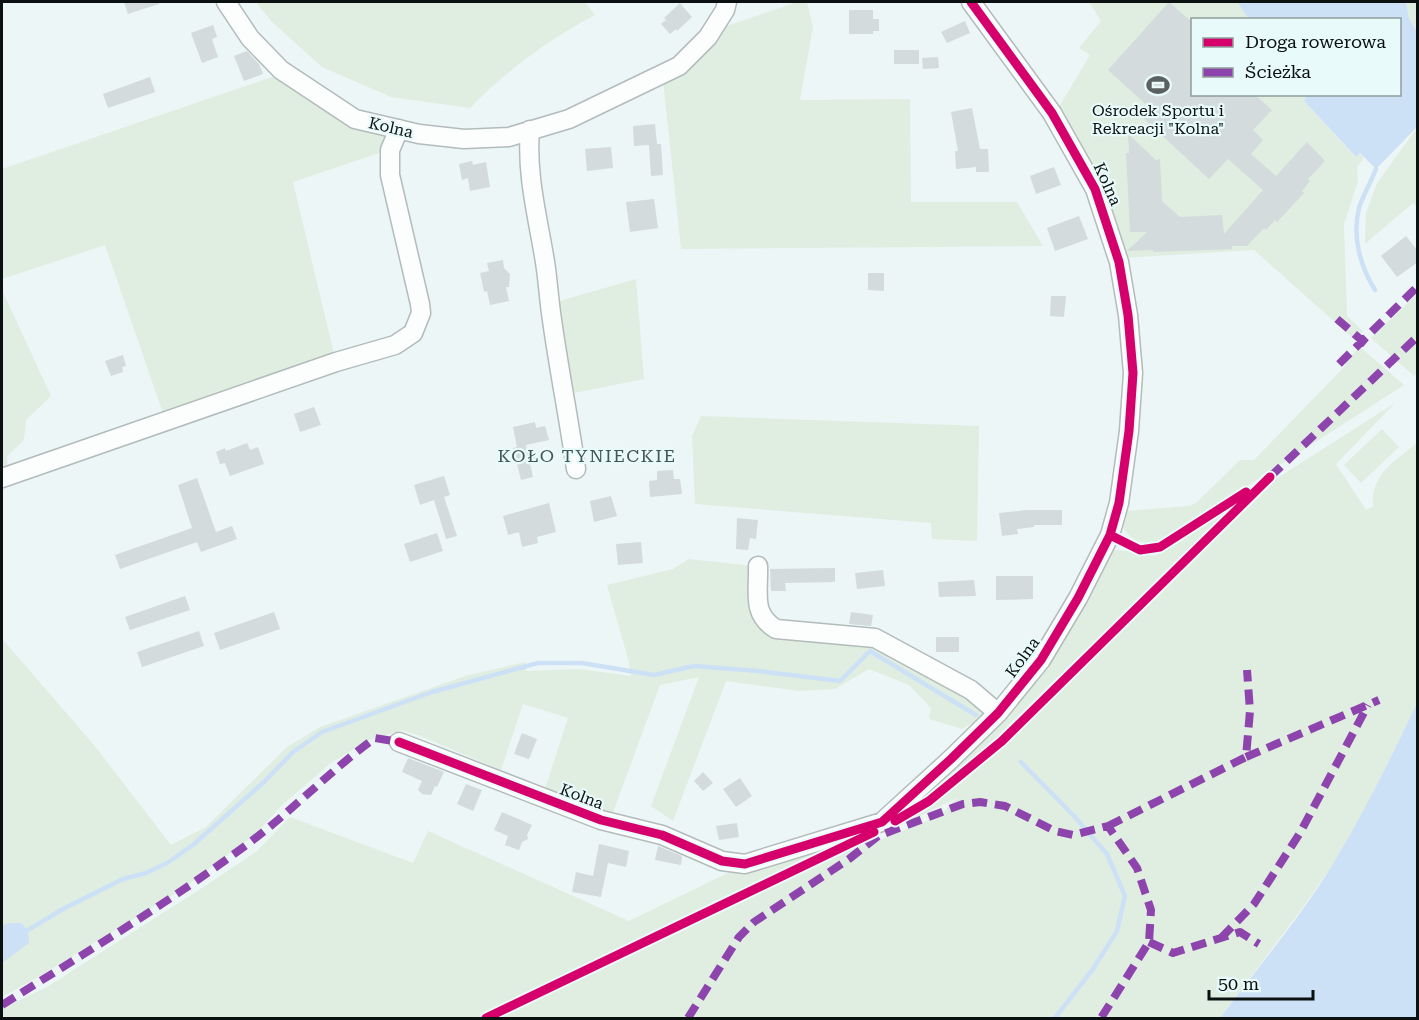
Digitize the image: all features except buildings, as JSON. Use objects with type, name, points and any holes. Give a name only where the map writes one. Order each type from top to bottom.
[{"type":"street","name":"Kolna","points":[[226,2],[250,38],[281,70],[355,119],[464,140],[509,137],[568,119],[679,66],[708,37],[725,10],[727,2]]},
{"type":"street","name":"Kolna","points":[[399,742],[601,820],[662,835],[722,861],[746,864],[882,822],[998,713],[1041,660],[1078,598],[1110,535],[1119,503],[1129,431],[1132,373],[1130,334],[1123,283],[1113,240],[1095,189],[1052,112],[971,2]]},
{"type":"street","points":[[2,478],[336,362],[395,345],[413,333],[421,314],[420,303],[390,176],[390,150],[399,129]]},
{"type":"street","points":[[530,130],[528,149],[533,197],[576,469]]},
{"type":"street","points":[[759,566],[759,612],[769,625],[776,629],[875,638],[971,690],[998,713]]},
{"type":"shaded area","points":[[256,2],[585,2],[595,15],[561,34],[529,57],[498,81],[470,108],[391,97],[322,67],[271,21]]},
{"type":"shaded area","points":[[797,2],[807,2],[813,27],[800,100],[910,99],[911,202],[1017,202],[1043,246],[681,249],[663,80],[721,28]]},
{"type":"shaded area","points":[[1089,2],[1237,2],[1248,18],[1191,18],[1191,96],[1306,96],[1304,101],[1355,157],[1359,153],[1364,158],[1357,167],[1358,181],[1344,224],[1347,316],[1363,331],[1355,340],[1254,250],[1122,258],[1057,110],[1090,55],[1079,48],[1101,21]]},
{"type":"shaded area","points":[[1406,2],[1417,2],[1417,32],[1409,18]]},
{"type":"shaded area","points":[[278,75],[390,135],[385,151],[293,182],[335,358],[165,419],[105,245],[2,279],[2,169]]},
{"type":"shaded area","points":[[1417,128],[1417,207],[1413,203],[1365,244],[1366,213],[1377,183]]},
{"type":"shaded area","points":[[636,279],[644,379],[569,394],[556,302]]},
{"type":"shaded area","points":[[2,290],[51,396],[26,420],[24,440],[7,456],[8,470],[2,473]]},
{"type":"shaded area","points":[[1417,294],[1418,373],[1414,376],[1371,338]]},
{"type":"shaded area","points":[[1360,347],[1404,385],[1160,542],[1140,542],[1126,532],[1120,520],[1126,511],[1189,506],[1196,503],[1240,460],[1254,460],[1346,365],[1346,361]]},
{"type":"shaded area","points":[[1395,403],[1336,464],[1366,510],[1373,506],[1375,486],[1385,470],[1416,444],[1417,703],[1367,805],[1333,864],[1220,1018],[495,1018],[874,836],[877,841],[940,816],[957,798],[897,827],[895,816],[1010,709],[1063,643],[1108,550],[1155,556]]},
{"type":"shaded area","points":[[701,416],[979,426],[977,541],[932,539],[931,523],[695,504],[692,436]]},
{"type":"shaded area","points":[[1382,429],[1399,447],[1361,483],[1344,465]]},
{"type":"shaded area","points":[[689,559],[753,566],[756,618],[873,643],[964,689],[989,714],[962,729],[929,719],[931,708],[909,685],[869,669],[835,689],[799,691],[726,681],[673,821],[651,806],[699,677],[660,685],[612,815],[545,789],[568,718],[523,704],[501,770],[401,730],[367,741],[331,763],[281,806],[258,832],[184,888],[2,997],[3,640],[94,745],[171,845],[206,827],[287,747],[320,727],[465,676],[525,662],[526,671],[579,669],[631,676],[607,585],[673,569]]},
{"type":"shaded area","points":[[290,817],[413,863],[428,831],[629,921],[738,868],[875,829],[482,1018],[2,1018],[2,1009],[47,987],[257,851]]},
{"type":"water","points":[[1237,2],[1406,2],[1409,18],[1417,32],[1417,127],[1376,169],[1360,153],[1356,157],[1304,101],[1306,96],[1401,96],[1401,18],[1248,18]]},
{"type":"water","points":[[1417,703],[1417,1018],[1220,1018],[1293,922],[1334,862],[1367,804]]},
{"type":"water","points":[[8,923],[21,923],[28,930],[29,943],[2,963],[2,926]]},
{"type":"waterway","points":[[1375,290],[1365,271],[1356,229],[1359,208],[1376,169]]},
{"type":"waterway","points":[[23,933],[63,909],[123,879],[146,873],[167,863],[193,845],[264,782],[293,752],[322,732],[432,692],[538,663],[582,663],[654,675],[694,666],[840,681],[870,651],[976,715]]},
{"type":"waterway","points":[[1021,762],[1074,816],[1107,854],[1125,896],[1117,931],[1093,969],[1055,1018]]},
{"type":"marked path","points":[[1339,364],[1418,286]]},
{"type":"marked path","points":[[1337,319],[1367,345]]},
{"type":"marked path","points":[[1270,477],[1418,336]]},
{"type":"marked path","points":[[1108,826],[1246,757],[1250,711],[1247,670]]},
{"type":"marked path","points":[[1246,757],[1379,700]]},
{"type":"marked path","points":[[1221,938],[1254,904],[1300,833],[1368,705]]},
{"type":"marked path","points":[[2,1005],[127,927],[219,865],[265,830],[375,738],[399,742]]},
{"type":"marked path","points":[[688,1018],[739,937],[754,922],[849,859],[878,836],[963,804],[980,802],[1005,806],[1055,831],[1073,835],[1108,826],[1137,868],[1151,910],[1149,942],[1101,1018]]},
{"type":"marked path","points":[[1149,942],[1173,953],[1240,932],[1259,944]]},
{"type":"cycle path","points":[[399,742],[601,820],[662,835],[722,861],[745,864],[882,822],[998,713],[1041,660],[1078,598],[1110,535],[1119,503],[1129,431],[1133,373],[1128,315],[1119,262],[1095,189],[1052,113],[971,2]]},
{"type":"cycle path","points":[[895,821],[929,801],[1002,741],[1270,477]]},
{"type":"cycle path","points":[[1110,535],[1140,550],[1160,547],[1246,492]]},
{"type":"cycle path","points":[[486,1018],[874,832]]},
{"type":"place","name":"Ośrodek Sportu i Rekreacji \"Kolna\"","points":[[1158,85]]},
{"type":"district","name":"KOŁO TYNIECKIE","points":[[587,456]]}]
